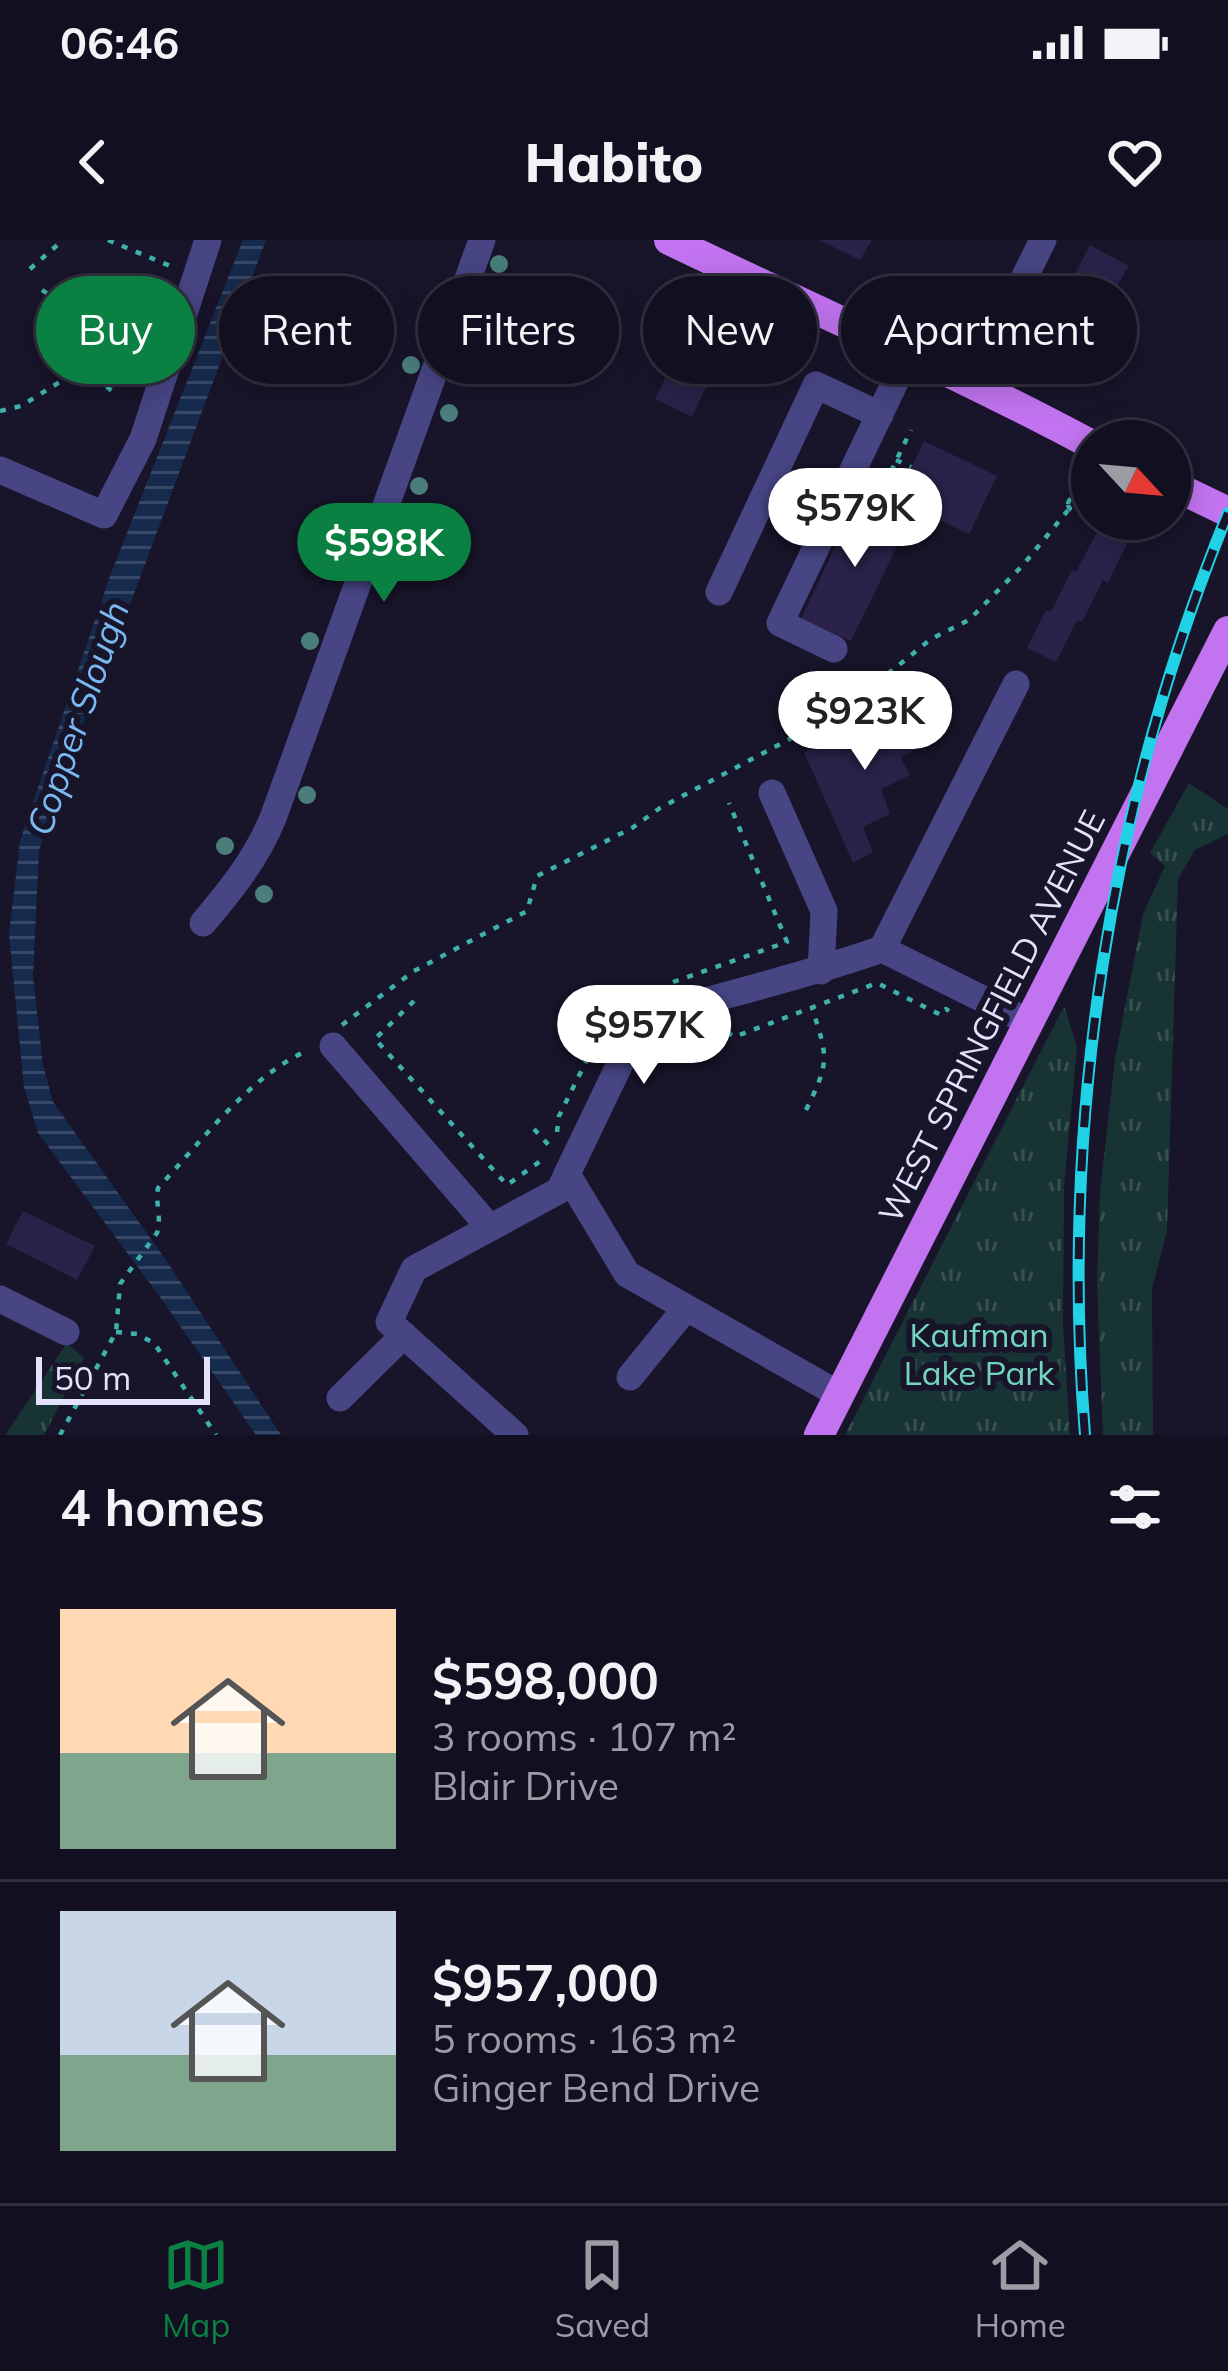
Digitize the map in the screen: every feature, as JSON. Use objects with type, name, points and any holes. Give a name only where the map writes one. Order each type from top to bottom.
[{"type":"main road","points":[[669,240],[841,323]]},
{"type":"main road","points":[[974,384],[1071,435]]},
{"type":"main road","points":[[1191,494],[1228,512]]},
{"type":"main road","name":"WEST SPRINGFIELD AVENUE","points":[[819,1435],[1228,631]]},
{"type":"street","points":[[195,282],[208,240]]},
{"type":"street","points":[[203,923],[243,877],[273,818],[482,240]]},
{"type":"street","points":[[1025,276],[1043,240]]},
{"type":"street","points":[[0,470],[104,515],[142,439],[161,384]]},
{"type":"street","points":[[834,649],[780,623],[894,384]]},
{"type":"street","points":[[718,592],[816,385],[880,415]]},
{"type":"street","points":[[882,950],[1016,684]]},
{"type":"street","points":[[772,793],[824,911],[821,970]]},
{"type":"street","points":[[515,1435],[389,1322],[414,1269],[560,1190],[641,1020],[882,950],[1030,1022]]},
{"type":"street","points":[[323,1044],[490,1228]]},
{"type":"street","points":[[567,1174],[626,1274],[840,1395]]},
{"type":"street","points":[[0,1299],[66,1332]]},
{"type":"street","points":[[630,1377],[686,1308]]},
{"type":"street","points":[[340,1398],[404,1335]]},
{"type":"path","points":[[30,268],[63,240]]},
{"type":"path","points":[[108,240],[177,276]]},
{"type":"path","points":[[0,411],[21,406],[57,384]]},
{"type":"path","points":[[104,384],[113,392]]},
{"type":"path","points":[[878,498],[911,430]]},
{"type":"path","points":[[896,460],[910,467]]},
{"type":"path","points":[[858,489],[930,524],[932,517]]},
{"type":"path","points":[[60,1435],[116,1332],[119,1284],[157,1233],[158,1188],[241,1099],[289,1058],[323,1044],[415,971],[526,910],[537,876],[799,734],[931,639],[969,620],[1069,509]]},
{"type":"path","points":[[658,987],[787,942],[729,803]]},
{"type":"path","points":[[713,1022],[734,1037],[877,983],[941,1015],[946,1009],[961,1017]]},
{"type":"path","points":[[415,1001],[376,1039],[506,1185],[541,1163],[556,1146],[559,1116],[615,1003],[637,995]]},
{"type":"path","points":[[806,1110],[826,1061],[812,1008]]},
{"type":"path","points":[[116,1332],[137,1334],[154,1343],[216,1435]]},
{"type":"green space","points":[[1189,783],[1228,809],[1228,834],[1195,850],[1178,879],[1167,1230],[1152,1289],[1153,1435],[1103,1435],[1097,1284],[1100,1192],[1115,1059],[1143,914],[1165,866],[1150,853]]},
{"type":"green space","name":"Kaufman Lake Park","points":[[1064,1006],[1077,1047],[1064,1187],[1063,1325],[1070,1435],[845,1435]]},
{"type":"green space","points":[[67,1343],[84,1358],[44,1435],[5,1435]]},
{"type":"water","points":[[243,240],[266,240],[253,276],[229,276]]},
{"type":"water","name":"Copper Slough","points":[[219,301],[219,366],[104,674],[60,777],[39,851],[33,976],[43,1065],[53,1102],[166,1260],[281,1435],[256,1435],[38,1133],[24,1087],[9,934],[20,841],[110,576],[186,384],[195,384],[195,361]]},
{"type":"building","points":[[819,240],[872,240],[860,260]]},
{"type":"building","points":[[1090,245],[1129,266],[1123,276],[1074,276]]},
{"type":"building","points":[[662,384],[707,384],[692,417],[655,399]]},
{"type":"building","points":[[924,441],[997,476],[969,534],[896,499]]},
{"type":"building","points":[[858,498],[909,522],[851,641],[801,619]]},
{"type":"building","points":[[1093,540],[1127,544],[1108,583],[1103,580],[1056,662],[1027,648],[1046,610],[1051,612],[1072,570],[1076,572]]},
{"type":"building","points":[[915,705],[928,741],[901,758],[910,775],[881,789],[890,814],[863,827],[873,852],[853,863],[804,752]]},
{"type":"building","points":[[23,1211],[95,1246],[77,1280],[6,1244]]},
{"type":"railway","points":[[1085,1435],[1080,1200],[1103,965],[1152,735],[1228,513]]}]
